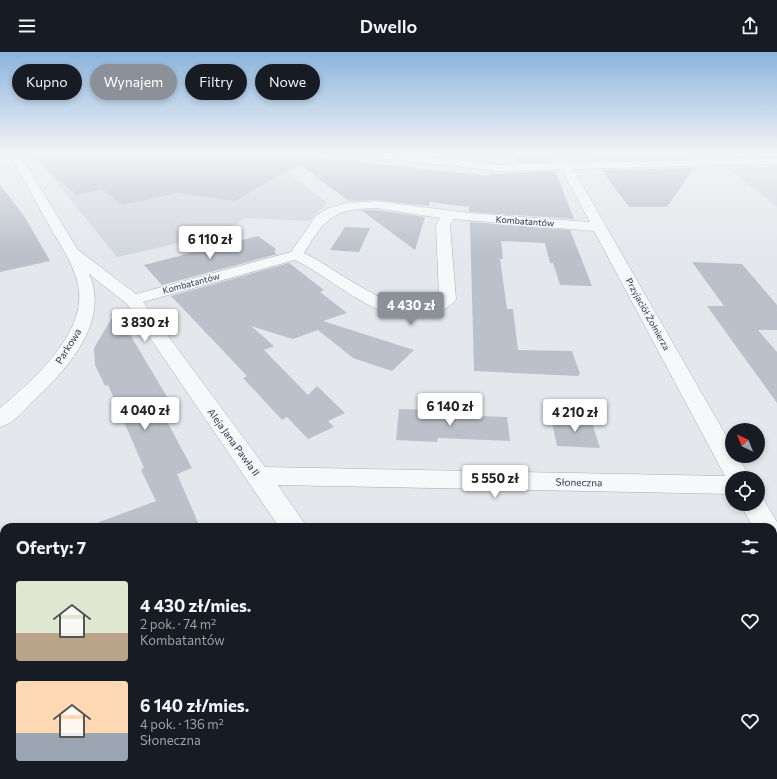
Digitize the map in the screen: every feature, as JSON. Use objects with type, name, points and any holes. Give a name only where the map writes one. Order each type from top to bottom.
[{"type":"street","name":"Aleja Jana Pawła II","points":[[33,186],[72,253],[132,300],[291,523]]},
{"type":"street","name":"Przyjaciół Żołnierza","points":[[576,186],[734,471]]},
{"type":"street","name":"Kombatantów","points":[[132,300],[296,254],[320,218],[331,211],[352,205],[382,206],[450,215],[599,227]]},
{"type":"street","points":[[296,254],[316,264],[384,307],[402,312],[425,312],[439,307],[448,299],[443,225],[445,220],[450,215]]},
{"type":"street","name":"Parkowa","points":[[0,420],[41,383],[66,353],[82,324],[88,293],[72,253]]},
{"type":"street","name":"Słoneczna","points":[[258,476],[725,485]]},
{"type":"street","points":[[757,511],[764,523]]},
{"type":"shaded area","points":[[60,186],[305,186],[327,203],[310,221],[245,218],[223,233],[117,257]]},
{"type":"shaded area","points":[[750,186],[777,186],[777,207]]},
{"type":"building","points":[[0,186],[1,186],[26,219],[50,261],[0,272]]},
{"type":"building","points":[[66,186],[261,186],[235,201],[177,193],[122,205],[102,189],[77,195]]},
{"type":"building","points":[[329,186],[561,186],[574,219],[469,212],[469,207],[430,202],[429,206],[376,200],[349,201]]},
{"type":"building","points":[[614,186],[682,186],[667,207],[629,207]]},
{"type":"building","points":[[361,210],[376,210],[425,217],[415,250]]},
{"type":"building","points":[[470,222],[570,230],[592,286],[560,285],[553,263],[550,263],[545,243],[501,241],[503,259],[500,259],[507,309],[513,309],[518,350],[572,351],[580,374],[578,376],[474,371]]},
{"type":"building","points":[[345,227],[370,228],[359,252],[330,250]]},
{"type":"building","points":[[258,236],[276,249],[274,252],[277,254],[162,285],[144,265]]},
{"type":"building","points":[[692,262],[742,264],[777,305],[777,330],[758,330],[777,352],[777,403],[707,306],[724,306]]},
{"type":"building","points":[[289,263],[324,290],[320,292],[347,313],[323,321],[414,350],[392,371],[353,358],[318,330],[293,339],[251,326],[274,346],[264,350],[308,395],[317,386],[345,413],[328,421],[334,427],[308,439],[287,417],[282,420],[243,378],[247,376],[171,296]]},
{"type":"building","points":[[116,311],[176,412],[164,416],[192,468],[177,474],[198,523],[97,523],[156,501],[141,470],[144,468],[108,385],[105,386],[95,365],[94,348]]},
{"type":"building","points":[[399,409],[428,410],[427,414],[507,417],[510,441],[438,438],[437,442],[396,440]]},
{"type":"building","points":[[551,418],[591,420],[600,448],[557,446]]}]
